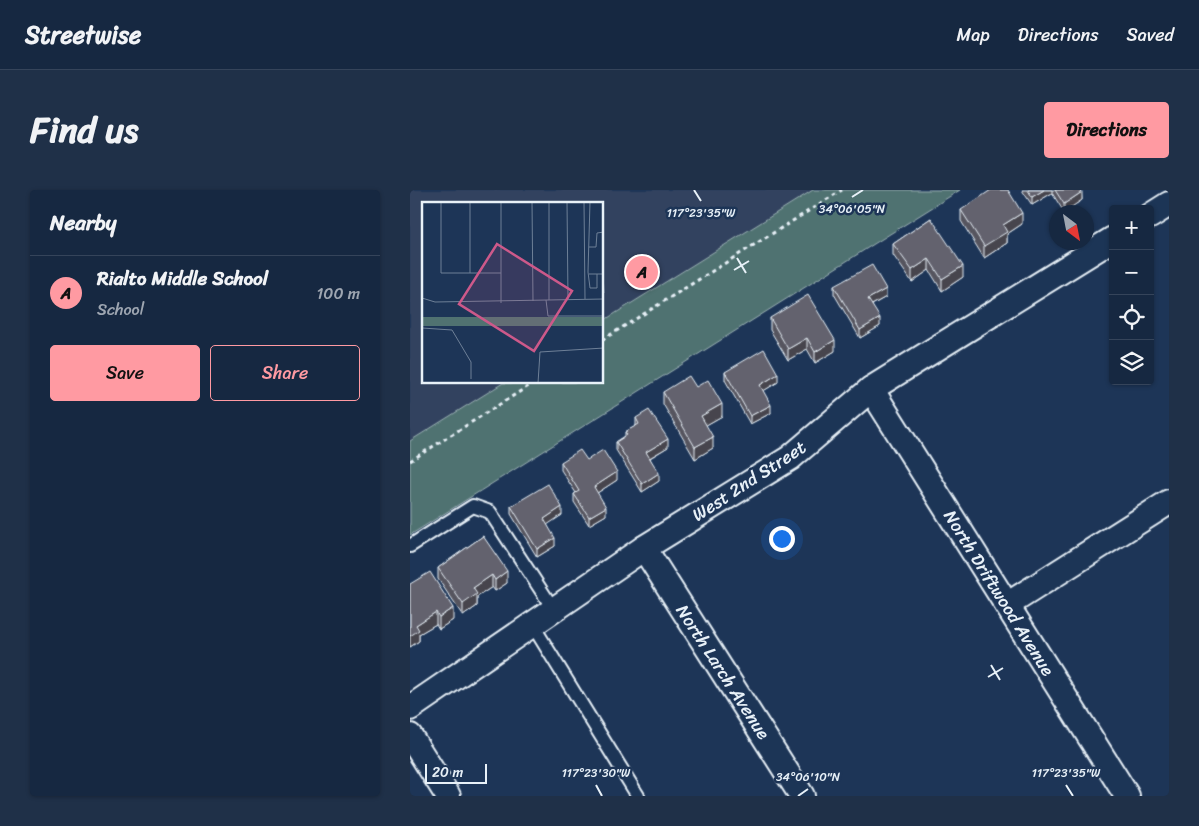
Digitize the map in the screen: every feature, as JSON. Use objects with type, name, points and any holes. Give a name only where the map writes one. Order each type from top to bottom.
[{"type":"street","points":[[1154,213],[1169,204]]},
{"type":"street","name":"West 2nd Street","points":[[410,708],[644,548],[790,458],[871,389],[1109,241]]},
{"type":"street","name":"North Driftwood Avenue","points":[[871,389],[1127,796]]},
{"type":"street","points":[[1007,605],[1169,502]]},
{"type":"street","name":"North Larch Avenue","points":[[644,548],[802,796]]},
{"type":"street","points":[[410,736],[448,796]]},
{"type":"lane","points":[[410,546],[473,506],[490,512],[554,610]]},
{"type":"lane","points":[[532,624],[638,796]]},
{"type":"path","points":[[604,339],[842,190]]},
{"type":"path","points":[[410,461],[532,384]]},
{"type":"shaded area","points":[[410,190],[813,190],[604,320],[604,202],[422,202],[422,384],[501,384],[410,441]]},
{"type":"green space","points":[[813,190],[960,190],[410,535],[410,441],[501,384],[604,384],[604,320]]},
{"type":"building","points":[[991,190],[1008,190],[1022,213],[1003,225],[1007,232],[984,246],[961,210]]},
{"type":"building","points":[[1028,190],[1044,190],[1032,197]]},
{"type":"building","points":[[1055,190],[1081,190],[1082,192],[1064,204]]},
{"type":"building","points":[[931,218],[963,266],[942,279],[929,259],[912,270],[893,244]]},
{"type":"building","points":[[872,265],[886,289],[868,299],[880,318],[860,330],[834,286]]},
{"type":"building","points":[[808,295],[835,340],[815,352],[807,338],[788,349],[770,318]]},
{"type":"building","points":[[764,349],[778,374],[760,385],[771,405],[750,416],[725,372]]},
{"type":"building","points":[[689,376],[696,387],[708,380],[722,404],[701,416],[713,437],[695,447],[663,392]]},
{"type":"building","points":[[649,410],[668,439],[646,452],[659,473],[642,484],[616,442],[627,435],[625,432],[639,424],[636,418]]},
{"type":"building","points":[[580,450],[587,460],[603,450],[617,472],[594,487],[606,507],[589,517],[574,494],[579,491],[561,462]]},
{"type":"building","points":[[548,484],[562,507],[544,519],[555,538],[537,549],[511,506]]},
{"type":"building","points":[[483,536],[507,571],[495,580],[492,575],[473,588],[477,594],[463,604],[438,568]]},
{"type":"building","points":[[430,572],[453,608],[439,617],[436,612],[416,625],[419,630],[410,636],[410,584]]},
{"type":"place","name":"Rialto Middle School","points":[[642,272]]}]
